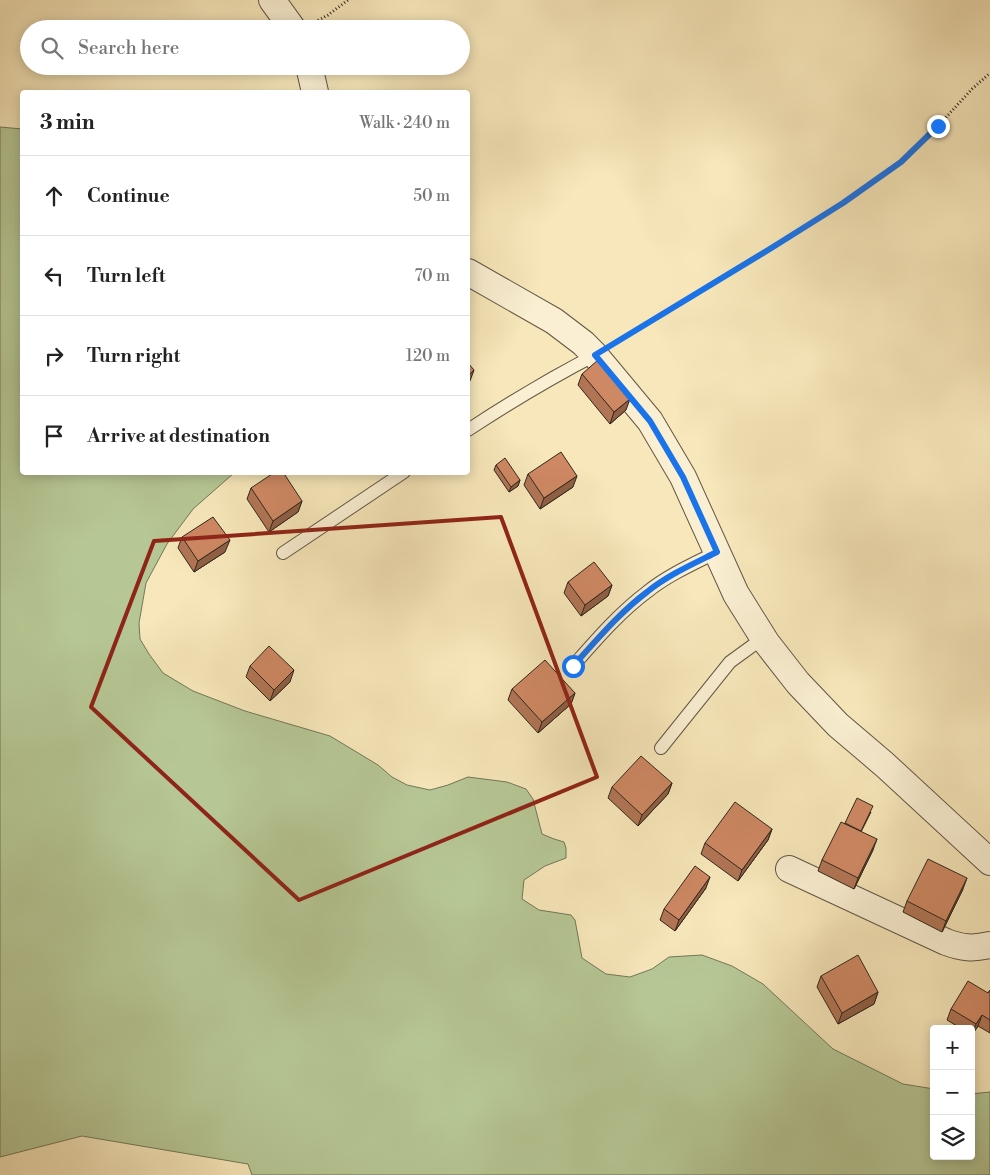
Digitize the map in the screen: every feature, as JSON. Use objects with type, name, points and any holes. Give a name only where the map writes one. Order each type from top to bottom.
[{"type":"street","points":[[272,0],[295,20]]},
{"type":"street","points":[[311,75],[315,90]]},
{"type":"street","points":[[470,273],[554,320],[595,355],[650,421],[683,477],[736,594],[763,638],[798,683],[838,725],[885,765],[990,862]]},
{"type":"street","points":[[790,869],[946,942],[961,947],[980,948],[990,945]]},
{"type":"lane","points":[[470,429],[546,381],[595,355]]},
{"type":"lane","points":[[283,553],[400,475]]},
{"type":"lane","points":[[573,666],[614,621],[646,592],[676,572],[717,552]]},
{"type":"lane","points":[[661,748],[730,662],[763,638]]},
{"type":"path","points":[[316,20],[328,15],[348,0]]},
{"type":"path","points":[[595,355],[843,203],[901,162],[990,73]]},
{"type":"highlighted area","points":[[501,517],[597,777],[299,900],[91,707],[154,541]]},
{"type":"green space","points":[[0,127],[20,129],[20,475],[232,475],[193,509],[167,544],[146,583],[139,623],[140,639],[163,673],[193,691],[245,711],[330,736],[407,785],[430,790],[468,777],[507,782],[526,789],[533,799],[542,834],[564,842],[566,858],[545,866],[524,880],[522,899],[539,910],[571,915],[575,920],[582,958],[606,974],[630,977],[652,969],[669,957],[702,955],[732,966],[763,984],[833,1049],[903,1084],[930,1088],[930,1160],[975,1160],[975,1094],[990,1092],[990,1175],[252,1175],[248,1164],[82,1136],[0,1157]]},
{"type":"building","points":[[598,360],[630,399],[614,412],[582,374]]},
{"type":"building","points":[[470,365],[474,370],[470,374]]},
{"type":"building","points":[[561,452],[577,476],[544,498],[528,474]]},
{"type":"building","points":[[505,458],[520,480],[511,487],[496,465]]},
{"type":"building","points":[[270,475],[285,475],[302,501],[273,521],[251,488]]},
{"type":"building","points":[[213,517],[230,540],[198,561],[182,537]]},
{"type":"building","points":[[594,562],[612,585],[585,605],[568,582]]},
{"type":"building","points":[[269,646],[294,670],[274,690],[250,666]]},
{"type":"building","points":[[545,660],[575,693],[542,722],[512,689]]},
{"type":"building","points":[[641,756],[672,783],[642,815],[612,787]]},
{"type":"building","points":[[857,798],[873,806],[861,831],[845,823]]},
{"type":"building","points":[[735,802],[772,829],[742,870],[705,843]]},
{"type":"building","points":[[841,822],[877,839],[858,878],[822,860]]},
{"type":"building","points":[[928,859],[967,878],[946,921],[907,901]]},
{"type":"building","points":[[695,866],[710,877],[679,920],[664,909]]},
{"type":"building","points":[[858,955],[878,992],[842,1013],[821,976]]},
{"type":"building","points":[[968,981],[988,993],[990,990],[990,1020],[982,1015],[976,1024],[951,1009]]},
{"type":"route","points":[[573,666],[614,621],[646,592],[676,572],[717,552],[683,477],[650,421],[595,355],[843,203],[901,162],[938,126]]}]
